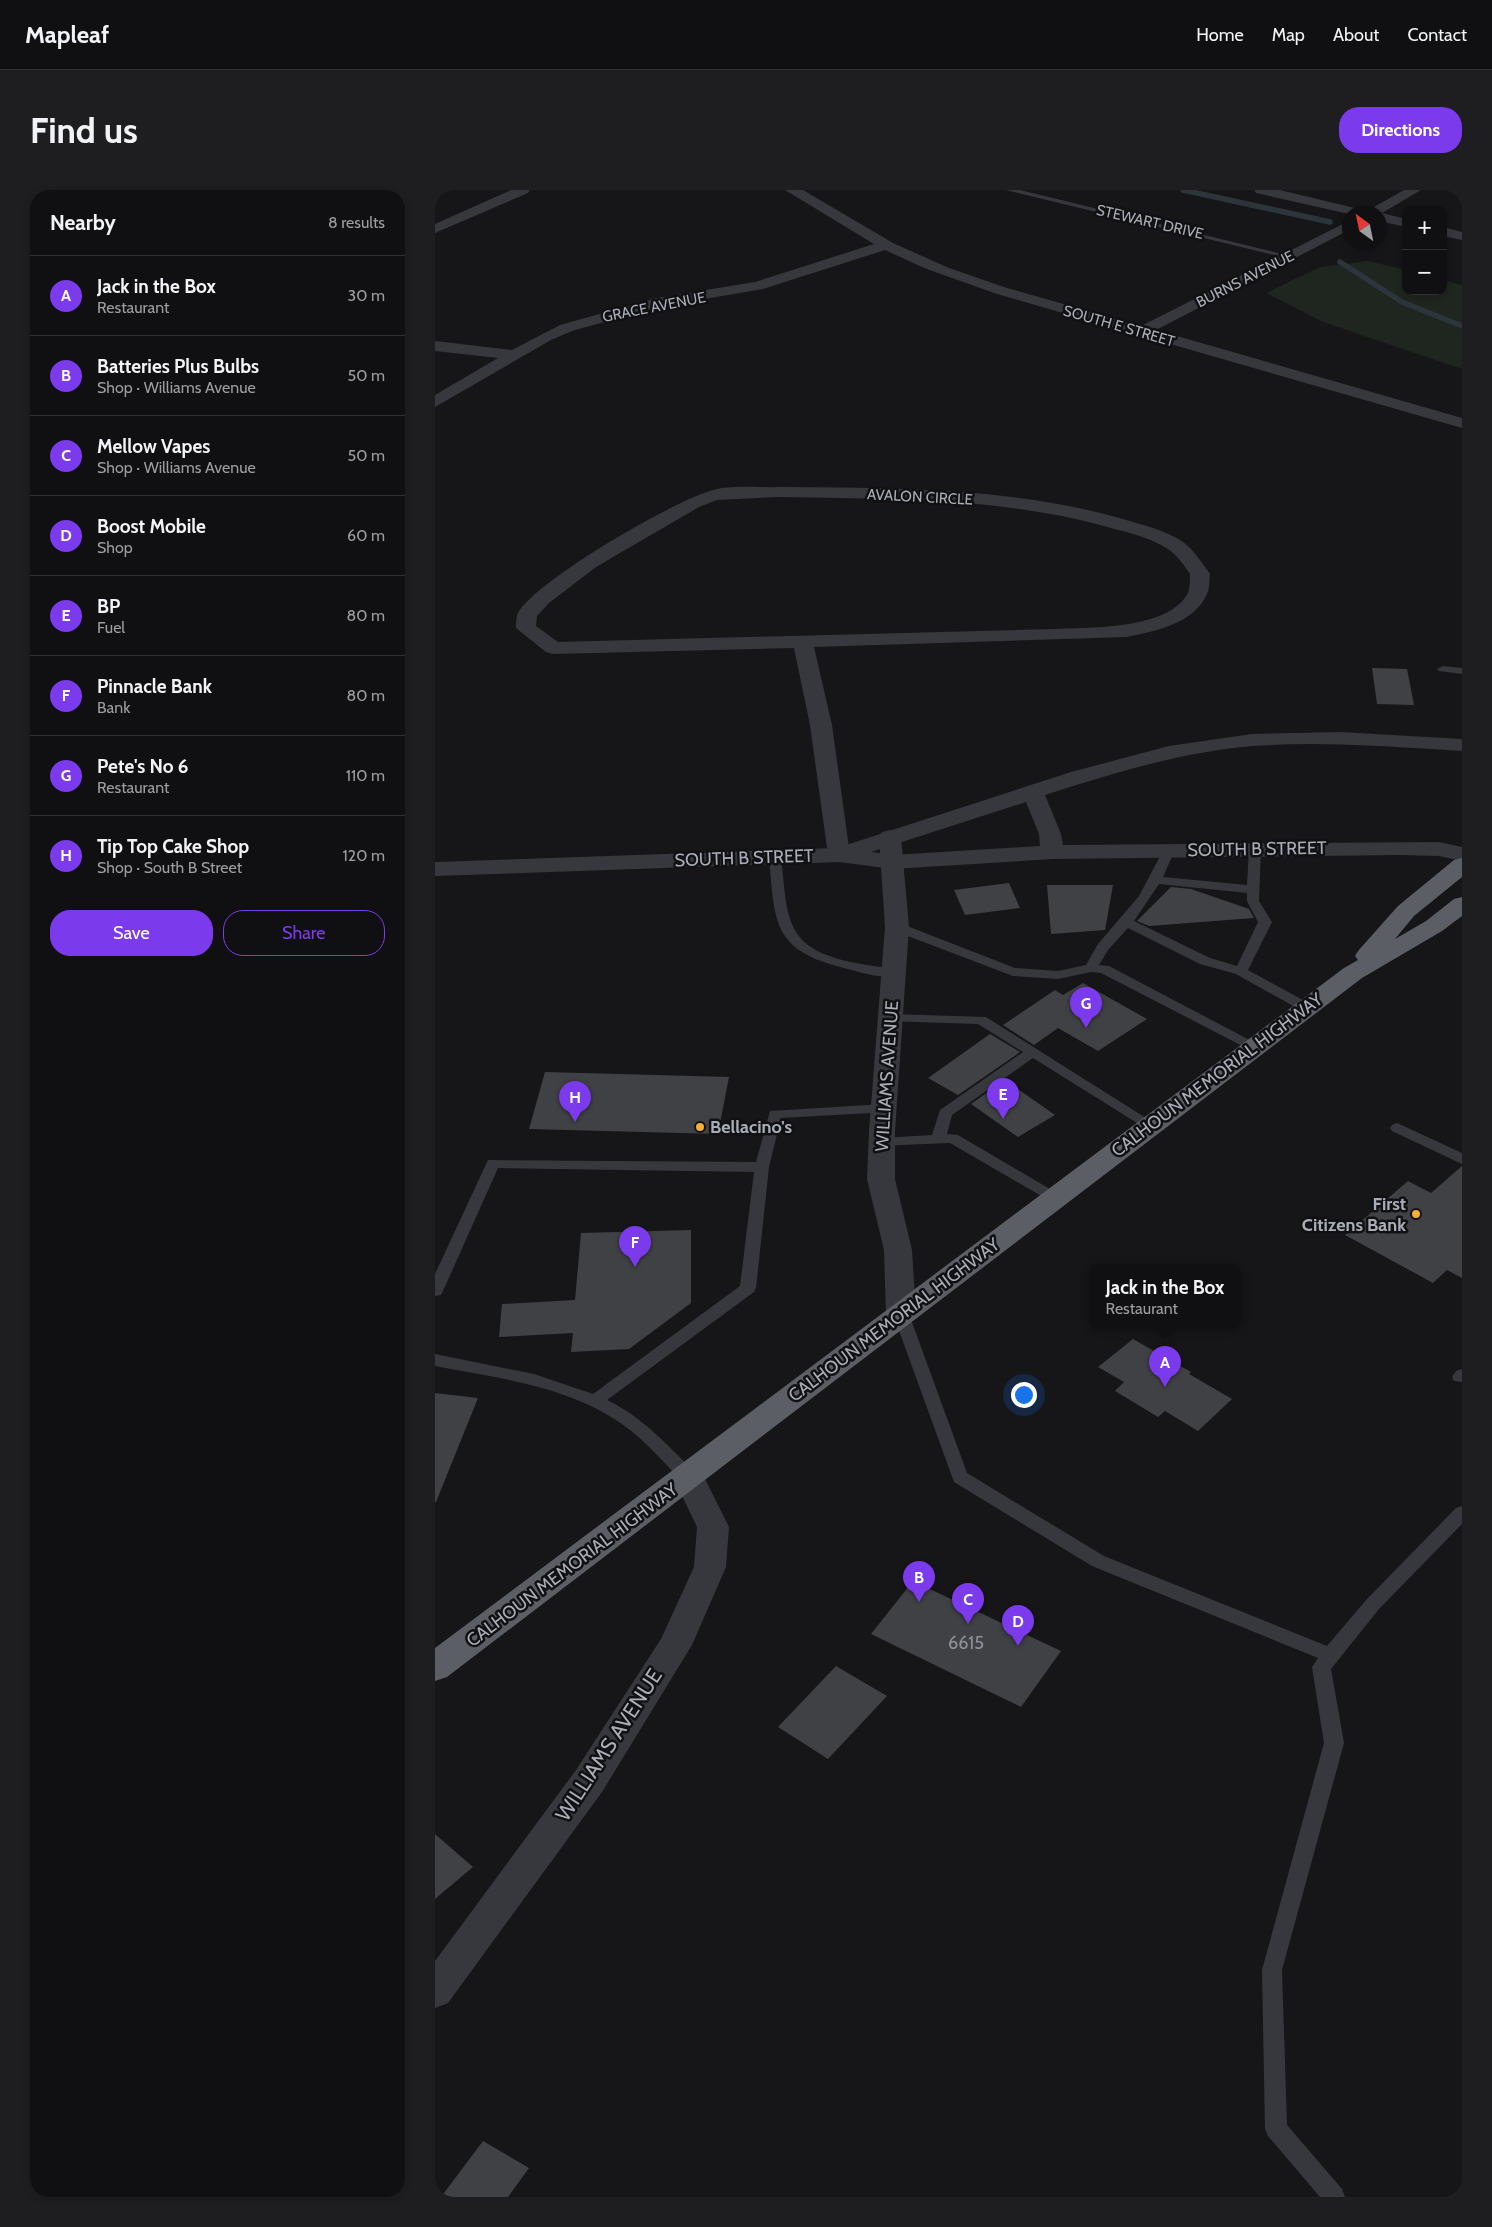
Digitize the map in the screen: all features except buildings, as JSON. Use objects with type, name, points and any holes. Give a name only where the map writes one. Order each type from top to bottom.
[{"type":"highway","name":"CALHOUN MEMORIAL HIGHWAY","points":[[1353,973],[1406,911],[1462,865]]},
{"type":"highway","name":"CALHOUN MEMORIAL HIGHWAY","points":[[435,1667],[689,1477],[1150,1125],[1353,973],[1434,926],[1462,904]]},
{"type":"street","points":[[435,229],[523,190]]},
{"type":"street","name":"SOUTH E STREET","points":[[792,190],[843,217],[886,245],[931,267],[1002,291],[1141,332],[1462,423]]},
{"type":"street","points":[[1261,190],[1342,208]]},
{"type":"street","points":[[1387,205],[1414,190]]},
{"type":"street","points":[[1387,219],[1402,222]]},
{"type":"street","name":"BURNS AVENUE","points":[[1141,332],[1291,257],[1342,229]]},
{"type":"street","points":[[1447,232],[1462,236]]},
{"type":"street","name":"GRACE AVENUE","points":[[435,402],[552,334],[609,315],[657,303],[759,286],[886,245]]},
{"type":"street","points":[[435,346],[514,355]]},
{"type":"street","name":"AVALON CIRCLE","points":[[779,492],[878,494],[989,501],[1063,510],[1107,520],[1149,533],[1180,549],[1200,574],[1198,593],[1187,607],[1163,623],[1127,631],[803,643],[553,648],[526,628],[527,615],[542,599],[589,563],[673,512],[715,495],[779,492]]},
{"type":"street","points":[[803,643],[821,725],[839,855],[1033,792],[1169,752],[1252,740],[1340,738],[1462,745]]},
{"type":"street","points":[[1033,792],[1050,834],[1052,852]]},
{"type":"street","name":"SOUTH B STREET","points":[[930,825],[945,837],[971,844],[1052,852]]},
{"type":"street","name":"WILLIAMS AVENUE","points":[[890,837],[897,927],[881,1179],[898,1250],[901,1314]]},
{"type":"street","name":"SOUTH B STREET","points":[[435,869],[839,855],[893,862],[1052,852],[1169,850],[1439,849],[1462,854]]},
{"type":"street","name":"WILLIAMS AVENUE","points":[[435,1991],[589,1782],[675,1645],[710,1567],[713,1527],[689,1477]]},
{"type":"lane","name":"STEWART DRIVE","points":[[1010,190],[1291,257]]},
{"type":"lane","points":[[1443,669],[1462,672]]},
{"type":"lane","points":[[1241,971],[1265,922],[1253,901],[1255,849]]},
{"type":"lane","points":[[1091,968],[1100,949],[1126,922],[1155,880],[1169,850]]},
{"type":"lane","points":[[775,857],[777,889],[791,937],[803,948],[834,962],[855,968],[893,973]]},
{"type":"lane","points":[[1155,880],[1253,890]]},
{"type":"lane","points":[[1126,922],[1205,961],[1241,971],[1307,1008]]},
{"type":"lane","points":[[897,927],[1013,972],[1058,975],[1091,968],[1104,969],[1254,1048]]},
{"type":"lane","points":[[891,1018],[981,1020],[1150,1125]]},
{"type":"lane","points":[[938,1139],[945,1113],[1032,1052]]},
{"type":"lane","points":[[595,1401],[748,1288],[762,1167],[775,1114],[884,1109]]},
{"type":"lane","points":[[1397,1128],[1462,1159]]},
{"type":"lane","points":[[882,1143],[953,1138],[1055,1198]]},
{"type":"lane","points":[[435,1291],[493,1163],[762,1167]]},
{"type":"lane","points":[[901,1314],[959,1477],[1098,1561],[1330,1655]]},
{"type":"lane","points":[[435,1360],[537,1380],[595,1401],[629,1420],[689,1477]]},
{"type":"lane","points":[[1334,2197],[1276,2129],[1272,1970],[1334,1743],[1321,1667],[1373,1604],[1462,1513]]},
{"type":"shaded area","points":[[1368,261],[1402,269],[1402,295],[1447,295],[1447,281],[1462,285],[1462,369],[1323,322],[1266,293],[1320,267]]},
{"type":"waterway","points":[[1183,190],[1330,222]]},
{"type":"waterway","points":[[1340,262],[1402,302],[1462,326]]},
{"type":"place","name":"Pete's No 6","points":[[1086,1028]]},
{"type":"place","name":"BP","points":[[1003,1119]]},
{"type":"place","name":"Tip Top Cake Shop","points":[[575,1122]]},
{"type":"place","name":"Bellacino's","points":[[700,1127]]},
{"type":"place","name":"First Citizens Bank","points":[[1416,1214]]},
{"type":"place","name":"Pinnacle Bank","points":[[635,1267]]},
{"type":"place","name":"Jack in the Box","points":[[1165,1387]]},
{"type":"place","name":"Batteries Plus Bulbs","points":[[919,1602]]},
{"type":"place","name":"Mellow Vapes","points":[[968,1624]]},
{"type":"place","name":"Boost Mobile","points":[[1018,1646]]}]
